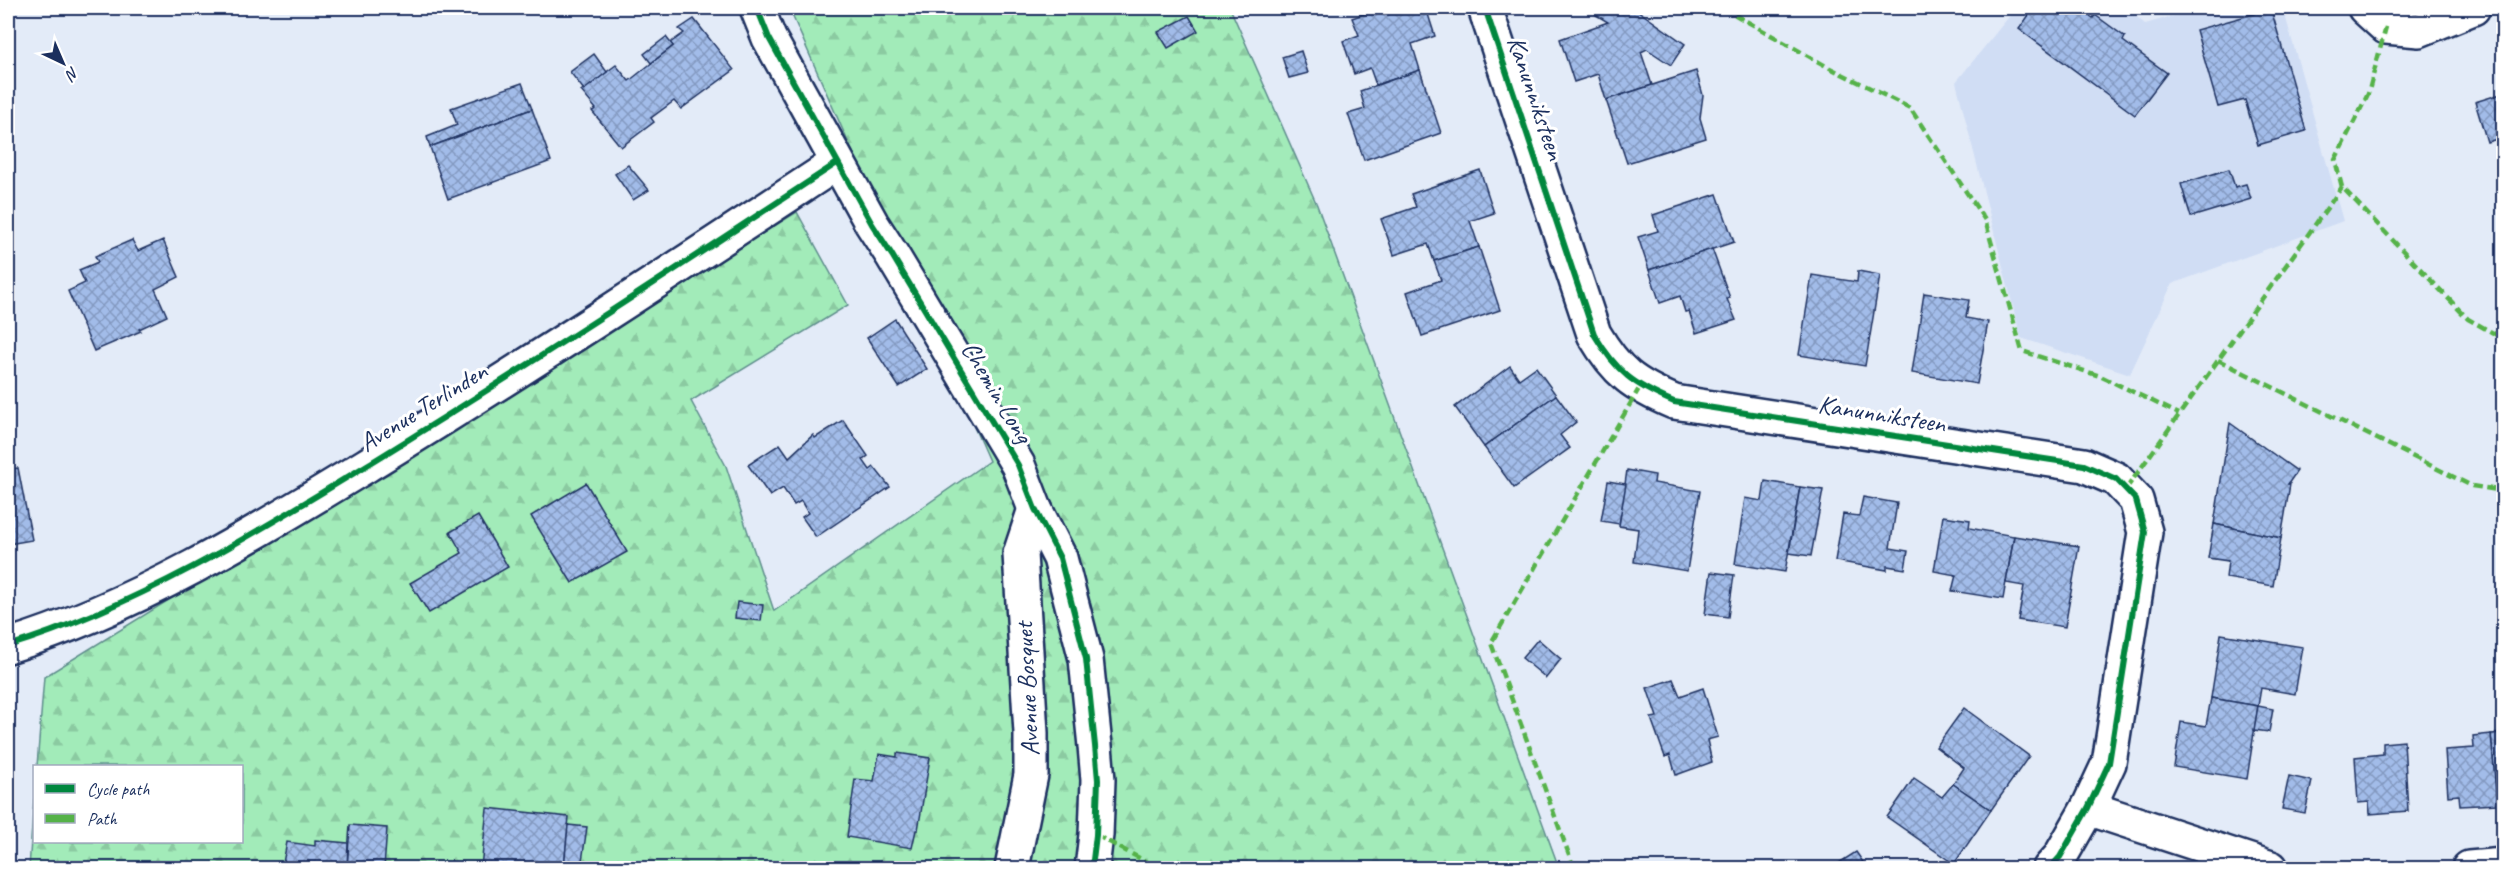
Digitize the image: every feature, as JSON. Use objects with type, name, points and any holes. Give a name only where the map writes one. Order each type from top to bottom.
[{"type":"street","name":"Chemin Long","points":[[757,8],[769,38],[837,164],[1018,465],[1035,509],[1060,558],[1086,659],[1098,780],[1092,868]]},
{"type":"street","name":"Kanunniksteen","points":[[1485,8],[1594,334],[1609,359],[1640,387],[1674,402],[2084,465],[2116,479],[2136,500],[2145,532],[2109,763],[2088,808],[2060,857],[2050,868]]},
{"type":"street","points":[[2365,8],[2386,27],[2419,30],[2472,8]]},
{"type":"street","name":"Avenue Terlinden","points":[[8,646],[46,634],[124,600],[258,532],[478,397],[837,164]]},
{"type":"street","name":"Avenue Bosquet","points":[[1012,868],[1031,774],[1031,733],[1020,554],[1035,509]]},
{"type":"street","points":[[2088,808],[2271,868]]},
{"type":"street","points":[[2469,868],[2504,865]]},
{"type":"shaded area","points":[[2016,8],[2126,8],[2145,24],[2202,8],[2283,8],[2343,221],[2172,284],[2130,374],[2021,338],[1956,82]]},
{"type":"green space","points":[[789,8],[1230,8],[1317,205],[1559,868],[29,868],[33,813],[33,843],[243,843],[243,765],[37,765],[44,677],[797,212],[848,305],[691,401],[726,466],[774,611],[989,461]]},
{"type":"building","points":[[1381,8],[1426,8],[1435,36],[1412,44],[1420,70],[1376,85],[1370,68],[1354,74],[1343,41],[1359,35],[1352,18]]},
{"type":"building","points":[[1601,8],[1634,8],[1685,44],[1671,65],[1647,49],[1641,52],[1652,85],[1606,100],[1598,74],[1574,82],[1560,39],[1608,22],[1596,15]]},
{"type":"building","points":[[2034,8],[2078,8],[2093,18],[2095,15],[2125,37],[2123,41],[2167,73],[2135,115],[2019,29]]},
{"type":"building","points":[[2271,9],[2306,131],[2258,145],[2245,100],[2218,107],[2196,30]]},
{"type":"building","points":[[1189,16],[1198,31],[1168,48],[1158,32]]},
{"type":"building","points":[[694,19],[734,70],[681,109],[674,101],[651,118],[654,122],[621,147],[592,111],[596,109],[581,91],[616,65],[629,81],[673,46],[670,43],[684,33],[679,29]]},
{"type":"building","points":[[666,37],[673,46],[651,63],[644,54]]},
{"type":"building","points":[[1301,51],[1308,73],[1289,78],[1282,57]]},
{"type":"building","points":[[594,54],[607,72],[584,90],[570,72]]},
{"type":"building","points":[[1420,70],[1441,133],[1364,160],[1348,114],[1365,109],[1360,91]]},
{"type":"building","points":[[1696,71],[1703,95],[1700,118],[1706,138],[1627,163],[1606,100]]},
{"type":"building","points":[[522,83],[532,109],[430,147],[427,137],[457,125],[451,108]]},
{"type":"building","points":[[2504,93],[2504,137],[2487,142],[2475,102]]},
{"type":"building","points":[[532,109],[551,161],[448,199],[430,147]]},
{"type":"building","points":[[628,165],[649,190],[633,200],[615,174]]},
{"type":"building","points":[[2229,169],[2235,187],[2246,184],[2251,199],[2191,217],[2181,184]]},
{"type":"building","points":[[1480,170],[1494,213],[1470,221],[1479,247],[1434,261],[1428,244],[1394,255],[1381,219],[1416,207],[1411,194]]},
{"type":"building","points":[[1717,194],[1734,242],[1649,270],[1638,237],[1658,231],[1653,215]]},
{"type":"building","points":[[132,240],[138,251],[163,240],[179,277],[155,289],[167,316],[139,329],[141,331],[94,351],[68,291],[85,283],[79,270],[98,262],[95,256]]},
{"type":"building","points":[[1479,247],[1500,310],[1422,336],[1407,292],[1441,280],[1434,261]]},
{"type":"building","points":[[1712,249],[1730,298],[1727,299],[1736,320],[1696,333],[1689,311],[1685,312],[1680,296],[1660,303],[1649,270]]},
{"type":"building","points":[[1858,271],[1880,275],[1865,366],[1799,355],[1812,275],[1857,282]]},
{"type":"building","points":[[1924,293],[1969,300],[1966,318],[1988,322],[1977,384],[1912,373]]},
{"type":"building","points":[[895,319],[927,369],[899,387],[867,338]]},
{"type":"building","points":[[1510,366],[1519,379],[1536,367],[1556,395],[1484,447],[1455,407]]},
{"type":"building","points":[[1556,395],[1576,422],[1560,435],[1570,448],[1514,488],[1484,447]]},
{"type":"building","points":[[843,420],[868,456],[863,460],[870,470],[874,467],[890,487],[816,537],[802,517],[808,513],[801,501],[794,505],[783,488],[770,496],[748,465],[780,444],[789,457],[813,435],[815,438]]},
{"type":"building","points":[[2230,423],[2297,471],[2288,484],[2290,484],[2281,538],[2214,524]]},
{"type":"building","points":[[18,468],[32,540],[8,544],[8,470]]},
{"type":"building","points":[[1627,470],[1655,475],[1654,483],[1700,491],[1687,571],[1634,562],[1638,529],[1619,526]]},
{"type":"building","points":[[1608,481],[1626,484],[1619,524],[1601,521]]},
{"type":"building","points":[[1765,481],[1800,487],[1785,572],[1735,564],[1745,498],[1762,501]]},
{"type":"building","points":[[586,483],[627,552],[572,583],[531,516]]},
{"type":"building","points":[[1800,487],[1823,490],[1811,556],[1789,553]]},
{"type":"building","points":[[1863,497],[1897,503],[1890,548],[1908,551],[1905,569],[1887,566],[1887,570],[1835,561],[1843,514],[1859,516]]},
{"type":"building","points":[[478,516],[508,567],[429,613],[410,583],[462,553],[450,532]]},
{"type":"building","points":[[1943,516],[1970,520],[1969,528],[2014,536],[2003,599],[1952,591],[1956,575],[1934,571]]},
{"type":"building","points":[[2214,524],[2281,538],[2273,586],[2226,578],[2228,561],[2208,558]]},
{"type":"building","points":[[2014,536],[2079,546],[2065,627],[2018,620],[2024,586],[2006,583]]},
{"type":"building","points":[[1711,572],[1734,575],[1728,617],[1705,614]]},
{"type":"building","points":[[737,602],[763,605],[761,621],[735,618]]},
{"type":"building","points":[[2221,634],[2303,647],[2295,694],[2261,688],[2258,706],[2211,698]]},
{"type":"building","points":[[1538,639],[1561,659],[1546,678],[1522,658]]},
{"type":"building","points":[[1673,679],[1680,696],[1703,688],[1718,737],[1707,740],[1712,762],[1676,775],[1670,755],[1665,757],[1651,718],[1657,717],[1647,688]]},
{"type":"building","points":[[2211,698],[2258,706],[2247,779],[2174,767],[2181,722],[2206,726]]},
{"type":"building","points":[[2258,706],[2273,709],[2269,732],[2254,730]]},
{"type":"building","points":[[1964,708],[2029,756],[1991,810],[1953,784],[1964,768],[1936,747]]},
{"type":"building","points":[[2504,733],[2504,804],[2497,804],[2491,734]]},
{"type":"building","points":[[2491,734],[2497,804],[2460,806],[2459,795],[2448,796],[2445,750],[2474,748],[2473,736]]},
{"type":"building","points":[[2404,741],[2408,811],[2370,814],[2369,802],[2358,803],[2355,757],[2383,754],[2383,743]]},
{"type":"building","points":[[897,753],[930,758],[918,830],[916,830],[912,848],[847,837],[855,779],[874,781],[879,754],[897,757]]},
{"type":"building","points":[[2289,776],[2312,781],[2305,813],[2282,809]]},
{"type":"building","points":[[1914,778],[1942,797],[1953,784],[1991,810],[1954,864],[1887,817]]},
{"type":"building","points":[[487,808],[569,817],[564,868],[481,868]]},
{"type":"building","points":[[350,825],[387,828],[384,868],[347,868]]},
{"type":"building","points":[[568,825],[587,827],[581,868],[564,868]]},
{"type":"building","points":[[315,840],[348,843],[347,868],[282,868],[287,842],[315,846]]},
{"type":"building","points":[[1856,852],[1867,868],[1831,868]]},
{"type":"marked path","points":[[1723,8],[1826,66],[1910,108],[1985,220],[2022,351],[2100,376],[2179,414]]},
{"type":"marked path","points":[[2386,27],[2368,94],[2335,160],[2342,187],[2468,319],[2504,339]]},
{"type":"marked path","points":[[2126,489],[2342,187]]},
{"type":"marked path","points":[[2218,360],[2472,486],[2504,491]]},
{"type":"marked path","points":[[1574,868],[1491,643],[1640,387]]},
{"type":"marked path","points":[[1096,835],[1158,868]]},
{"type":"cycle path","points":[[757,8],[769,38],[872,224],[1018,465],[1035,509],[1060,558],[1086,659],[1095,746],[1098,780],[1092,868]]},
{"type":"cycle path","points":[[1485,8],[1594,334],[1611,359],[1637,383],[1674,402],[2084,465],[2116,479],[2136,500],[2145,532],[2109,763],[2088,808],[2060,857],[2050,868]]},
{"type":"cycle path","points":[[8,646],[105,610],[244,539],[493,386],[837,163]]}]
